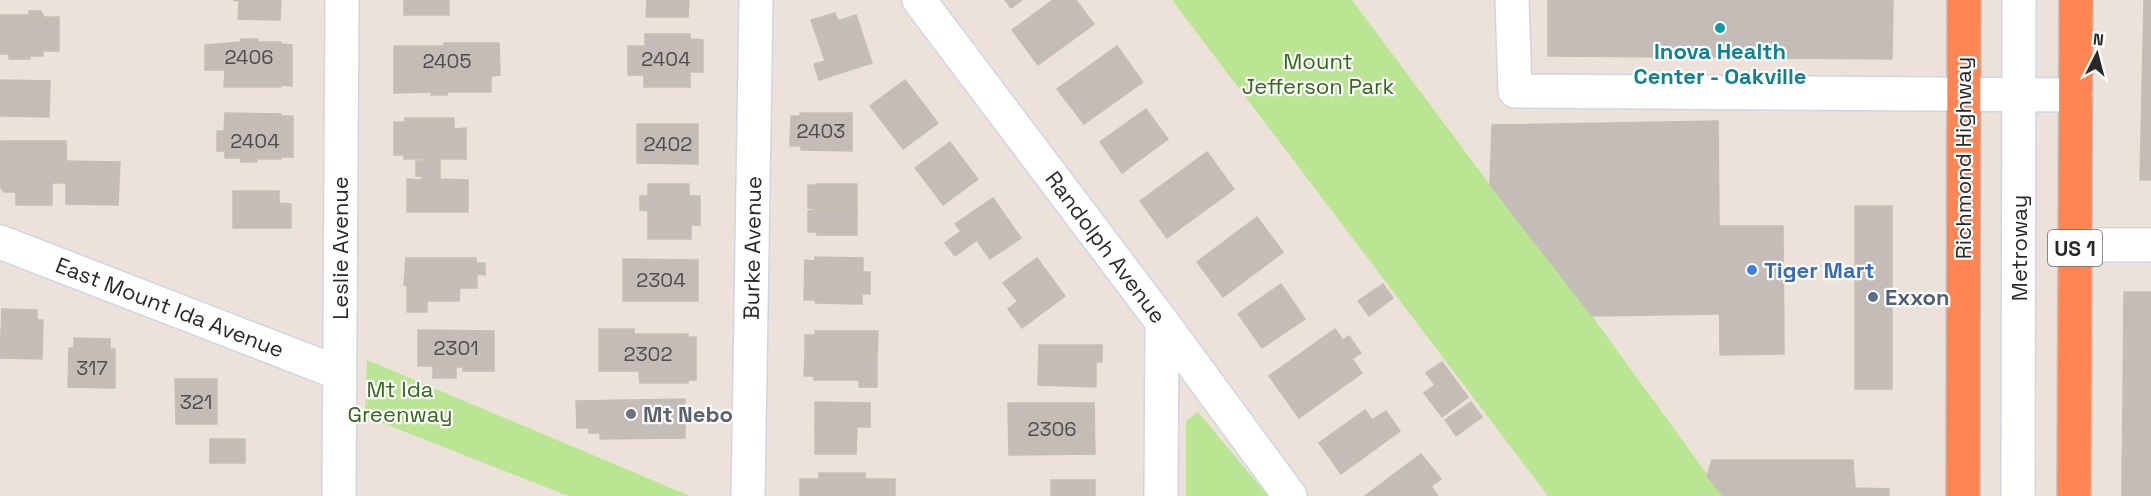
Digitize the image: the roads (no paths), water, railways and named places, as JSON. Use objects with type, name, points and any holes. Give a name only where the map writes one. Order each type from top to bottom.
[{"type":"highway","name":"Richmond Highway","points":[[1963,496],[1964,0]]},
{"type":"highway","name":"US 1","points":[[2074,496],[2076,0]]},
{"type":"street","name":"Leslie Avenue","points":[[339,496],[342,0]]},
{"type":"street","name":"Burke Avenue","points":[[748,496],[756,0]]},
{"type":"street","name":"Randolph Avenue","points":[[919,0],[1290,496]]},
{"type":"street","points":[[1512,0],[1515,91],[2076,95]]},
{"type":"street","name":"Metroway","points":[[2018,496],[2019,0]]},
{"type":"street","name":"East Mount Ida Avenue","points":[[0,242],[339,373]]},
{"type":"street","points":[[2075,245],[2151,245]]},
{"type":"street","points":[[1161,496],[1162,322]]},
{"type":"place","name":"Inova Health Center - Oakville","points":[[1720,28]]},
{"type":"place","name":"Tiger Mart","points":[[1752,270]]},
{"type":"place","name":"Exxon","points":[[1873,297]]},
{"type":"place","name":"Mt Nebo","points":[[631,414]]},
{"type":"park label","name":"Mount Jefferson Park","points":[[1318,74]]},
{"type":"park label","name":"Mt Ida Greenway","points":[[400,402]]}]
